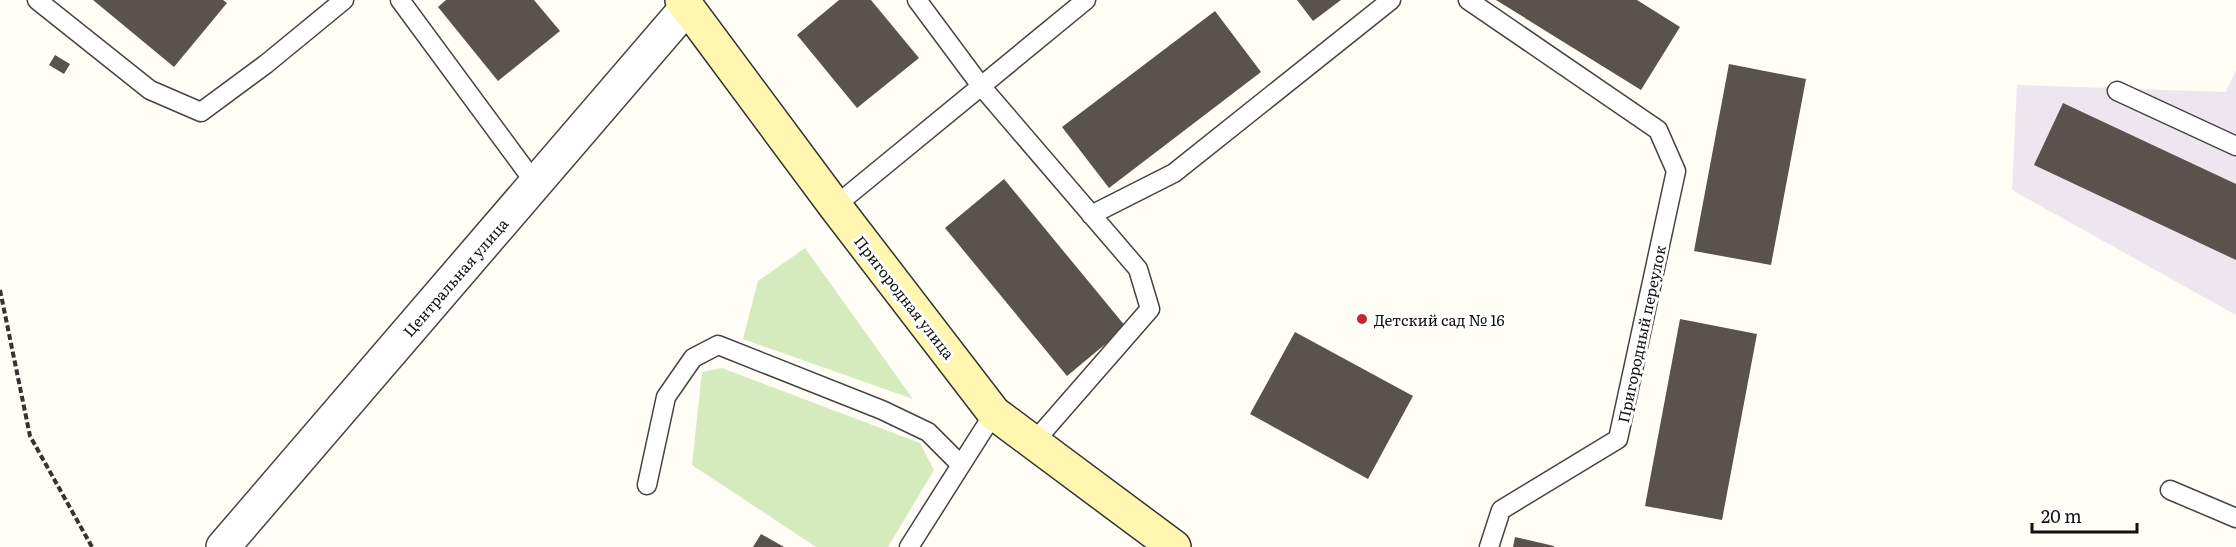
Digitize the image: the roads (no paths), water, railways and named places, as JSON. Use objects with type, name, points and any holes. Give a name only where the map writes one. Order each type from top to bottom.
[{"type":"main road","name":"Пригородная улица","points":[[689,2],[835,206],[994,413],[1174,547]]},
{"type":"street","name":"Центральная улица","points":[[223,547],[689,2]]},
{"type":"lane","points":[[37,0],[150,90],[201,112],[266,64],[344,0]]},
{"type":"lane","points":[[400,0],[535,183]]},
{"type":"lane","points":[[917,0],[981,86],[1138,269],[1150,309],[1034,442]]},
{"type":"lane","points":[[835,206],[1086,0]]},
{"type":"lane","points":[[1091,215],[1174,173],[1391,0]]},
{"type":"lane","name":"Пригородный переулок","points":[[1468,0],[1658,130],[1676,171],[1618,439],[1501,510],[1489,547]]},
{"type":"lane","points":[[2117,92],[2236,146]]},
{"type":"lane","points":[[647,485],[666,397],[693,358],[718,345],[882,410],[928,432],[961,465]]},
{"type":"lane","points":[[909,547],[994,413]]},
{"type":"lane","points":[[2170,490],[2236,518]]},
{"type":"place","name":"Детский сад № 16","points":[[1362,319]]}]
